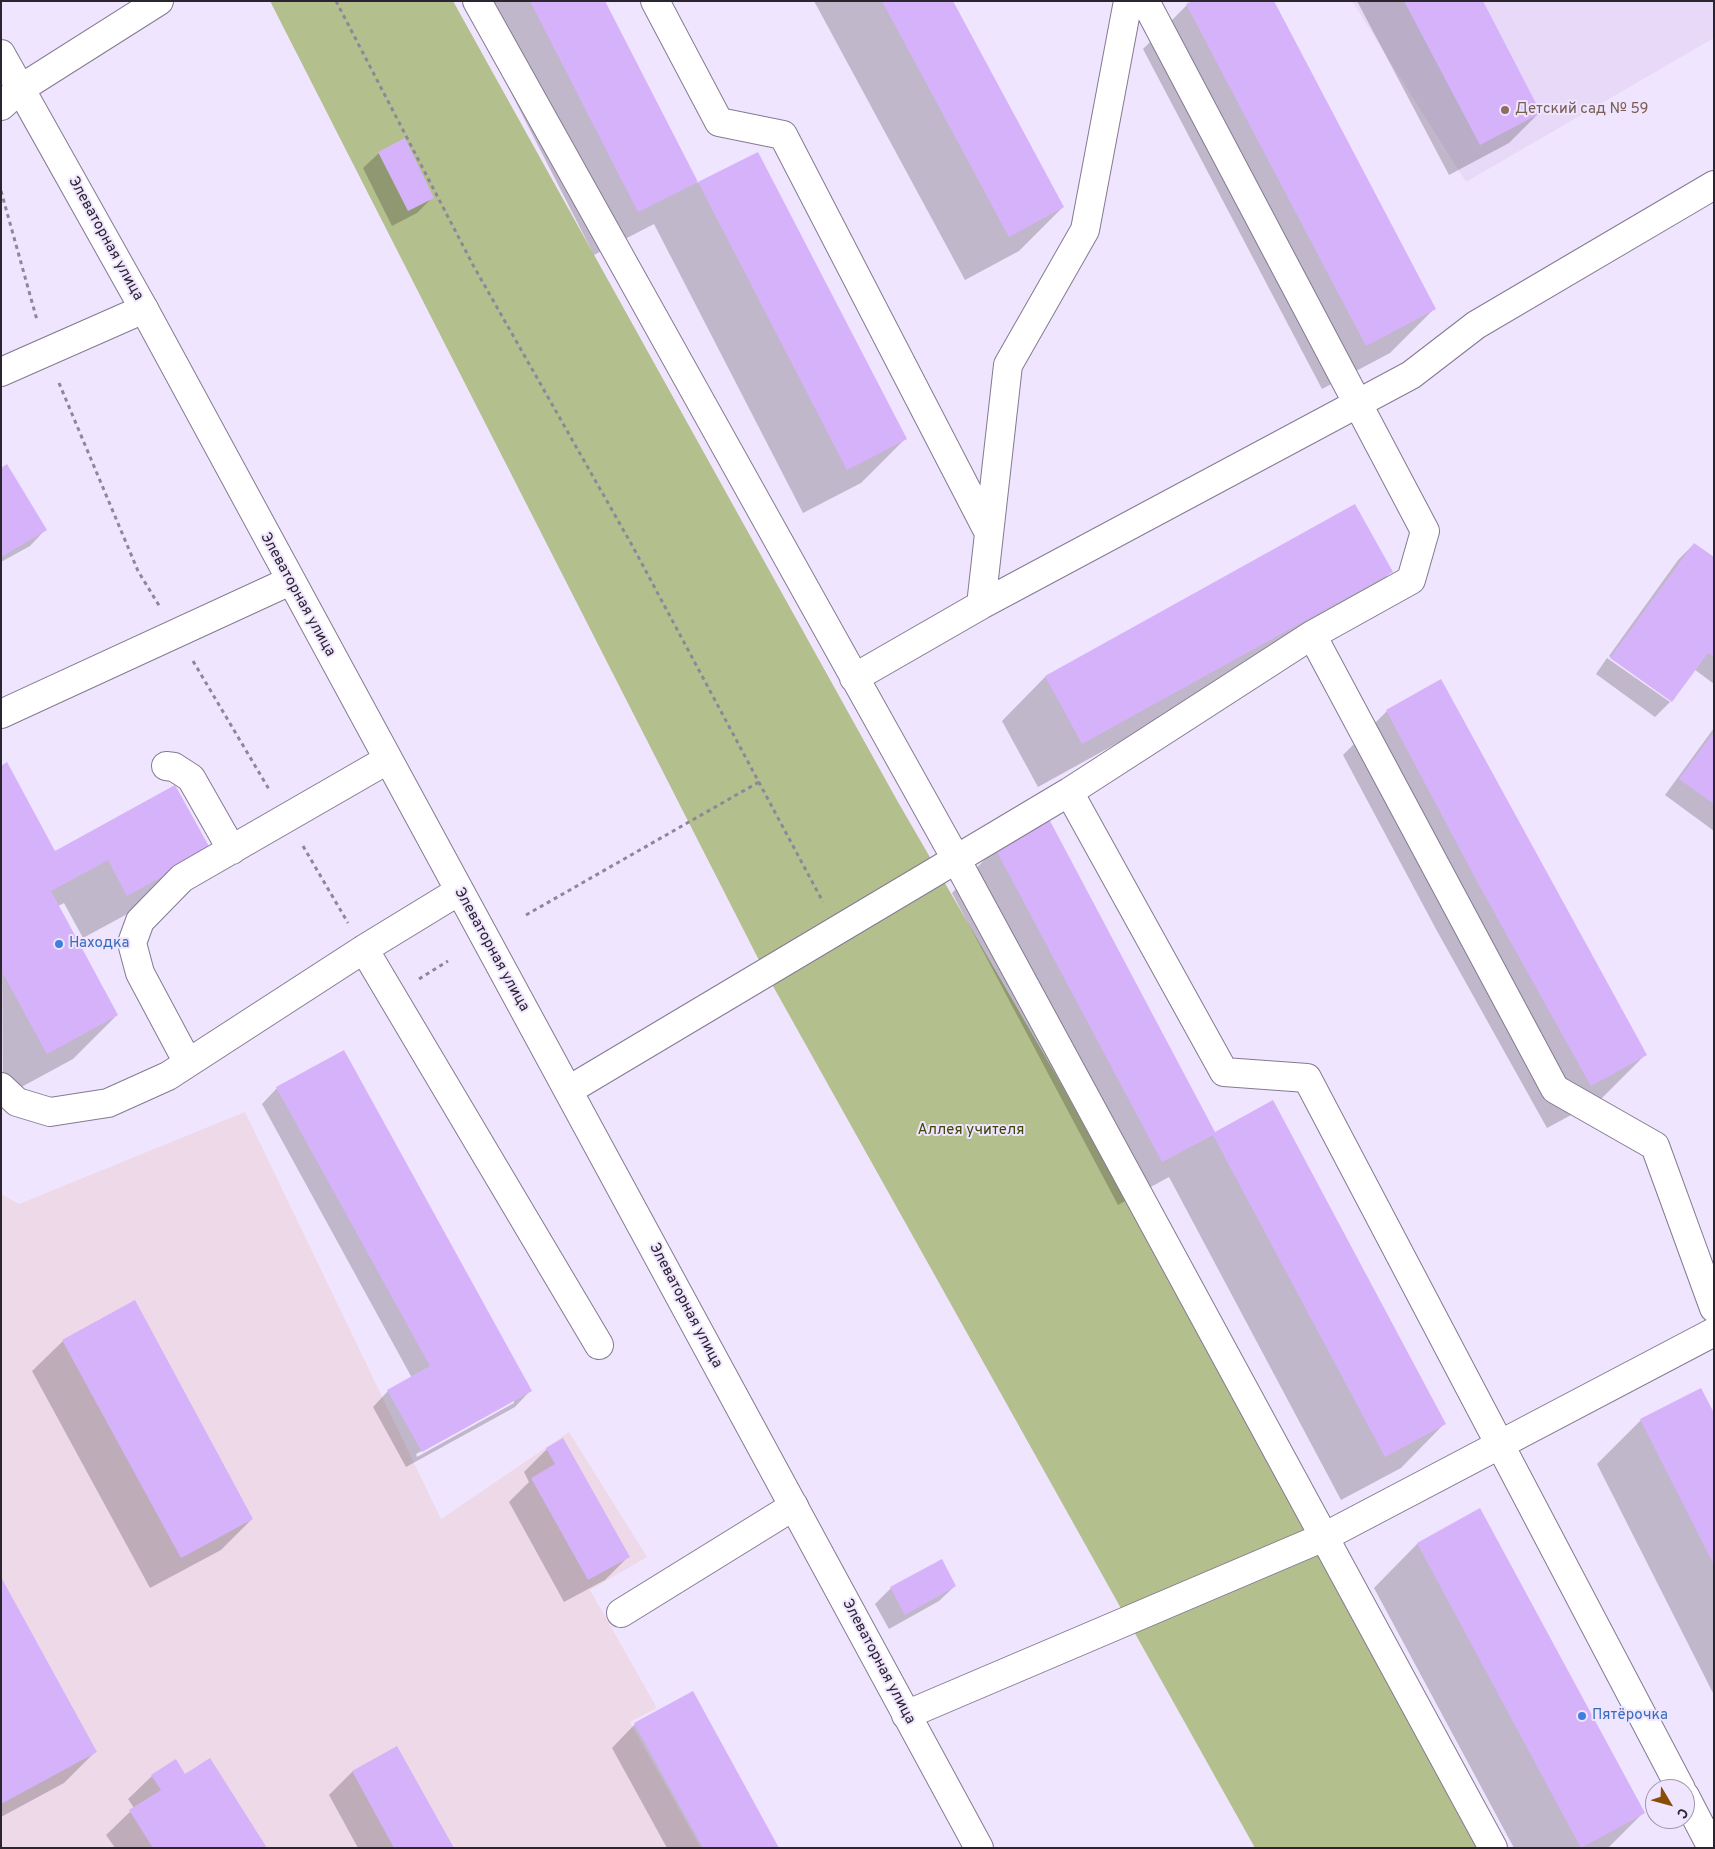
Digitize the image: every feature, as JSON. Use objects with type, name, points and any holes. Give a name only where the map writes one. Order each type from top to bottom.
[{"type":"main road","points":[[7,96],[159,1]]},
{"type":"main road","points":[[477,1],[956,860],[1493,1848]]},
{"type":"main road","points":[[655,1],[719,122],[782,135],[989,533]]},
{"type":"main road","points":[[982,605],[1008,365],[1085,230],[1128,1]]},
{"type":"main road","points":[[569,1090],[1069,792],[1312,635],[1411,580],[1425,531],[1145,1]]},
{"type":"main road","name":"Элеваторная улица","points":[[1,54],[7,96],[144,309],[979,1848]]},
{"type":"main road","points":[[854,678],[982,605],[1410,375],[1476,325],[1714,185]]},
{"type":"main road","points":[[1,372],[144,309]]},
{"type":"main road","points":[[1,714],[290,581]]},
{"type":"main road","points":[[1312,635],[1555,1089],[1655,1146],[1714,1308]]},
{"type":"main road","points":[[188,1063],[140,972],[132,943],[140,921],[182,878],[387,760]]},
{"type":"main road","points":[[166,766],[184,772],[191,778],[232,850]]},
{"type":"main road","points":[[1069,792],[1224,1072],[1307,1078],[1676,1779]]},
{"type":"main road","points":[[1,1087],[17,1102],[50,1112],[108,1103],[168,1076],[364,949],[459,891]]},
{"type":"main road","points":[[364,949],[599,1345]]},
{"type":"main road","points":[[906,1715],[1324,1537],[1714,1332]]},
{"type":"main road","points":[[621,1613],[794,1506]]},
{"type":"main road","points":[[1695,1815],[1712,1848]]},
{"type":"path","points":[[336,1],[473,265],[633,548],[838,930]]},
{"type":"path","points":[[1,192],[46,352],[138,571],[364,949]]},
{"type":"path","points":[[526,915],[759,782]]},
{"type":"shaded area","name":"Детский сад № 59","points":[[1352,1],[1714,1],[1714,38],[1466,182]]},
{"type":"shaded area","points":[[245,1112],[441,1519],[569,1432],[647,1557],[590,1590],[657,1708],[630,1722],[701,1848],[1,1848],[1,1194],[19,1204]]},
{"type":"green space","name":"Аллея учителя","points":[[270,1],[453,1],[898,802],[1060,1082],[1482,1848],[1255,1848],[764,970]]},
{"type":"building","points":[[530,1],[605,1],[698,182],[638,212]]},
{"type":"building","points":[[882,1],[953,1],[1064,207],[1009,237]]},
{"type":"building","points":[[1192,1],[1274,1],[1436,309],[1366,346],[1186,4]]},
{"type":"building","points":[[1404,1],[1483,1],[1541,113],[1480,145]]},
{"type":"building","points":[[405,138],[434,198],[408,211],[378,152]]},
{"type":"building","points":[[758,152],[907,439],[847,470],[698,182]]},
{"type":"building","points":[[7,464],[47,530],[1,557],[1,468]]},
{"type":"building","points":[[1355,504],[1393,572],[1082,744],[1045,676]]},
{"type":"building","points":[[1694,543],[1714,557],[1714,657],[1708,653],[1672,702],[1610,658]]},
{"type":"building","points":[[1441,679],[1647,1055],[1591,1086],[1480,887],[1386,710]]},
{"type":"building","points":[[1714,732],[1714,804],[1679,779]]},
{"type":"building","points":[[7,762],[55,851],[175,785],[211,850],[127,896],[108,860],[51,891],[118,1015],[47,1054],[1,970],[1,766]]},
{"type":"building","points":[[1049,819],[1215,1132],[1273,1100],[1446,1424],[1385,1457],[1213,1135],[1162,1162],[995,848]]},
{"type":"building","points":[[344,1050],[532,1391],[422,1452],[387,1390],[430,1366],[276,1087]]},
{"type":"building","points":[[135,1300],[253,1519],[181,1558],[62,1340]]},
{"type":"building","points":[[1701,1388],[1714,1413],[1714,1565],[1640,1419]]},
{"type":"building","points":[[563,1438],[630,1557],[588,1580],[531,1478],[555,1464],[546,1448]]},
{"type":"building","points":[[1480,1508],[1645,1813],[1581,1848],[1417,1543]]},
{"type":"building","points":[[942,1559],[956,1586],[905,1615],[890,1587]]},
{"type":"building","points":[[1,1577],[97,1752],[1,1804]]},
{"type":"building","points":[[693,1691],[779,1848],[703,1848],[634,1723]]},
{"type":"building","points":[[397,1746],[454,1848],[394,1848],[352,1771]]},
{"type":"building","points":[[210,1758],[267,1848],[153,1848],[129,1810],[161,1790],[151,1775],[176,1759],[185,1774]]},
{"type":"place","name":"Детский сад № 59","points":[[1505,110]]},
{"type":"place","name":"Находка","points":[[59,944]]},
{"type":"place","name":"Пятёрочка","points":[[1582,1716]]}]
